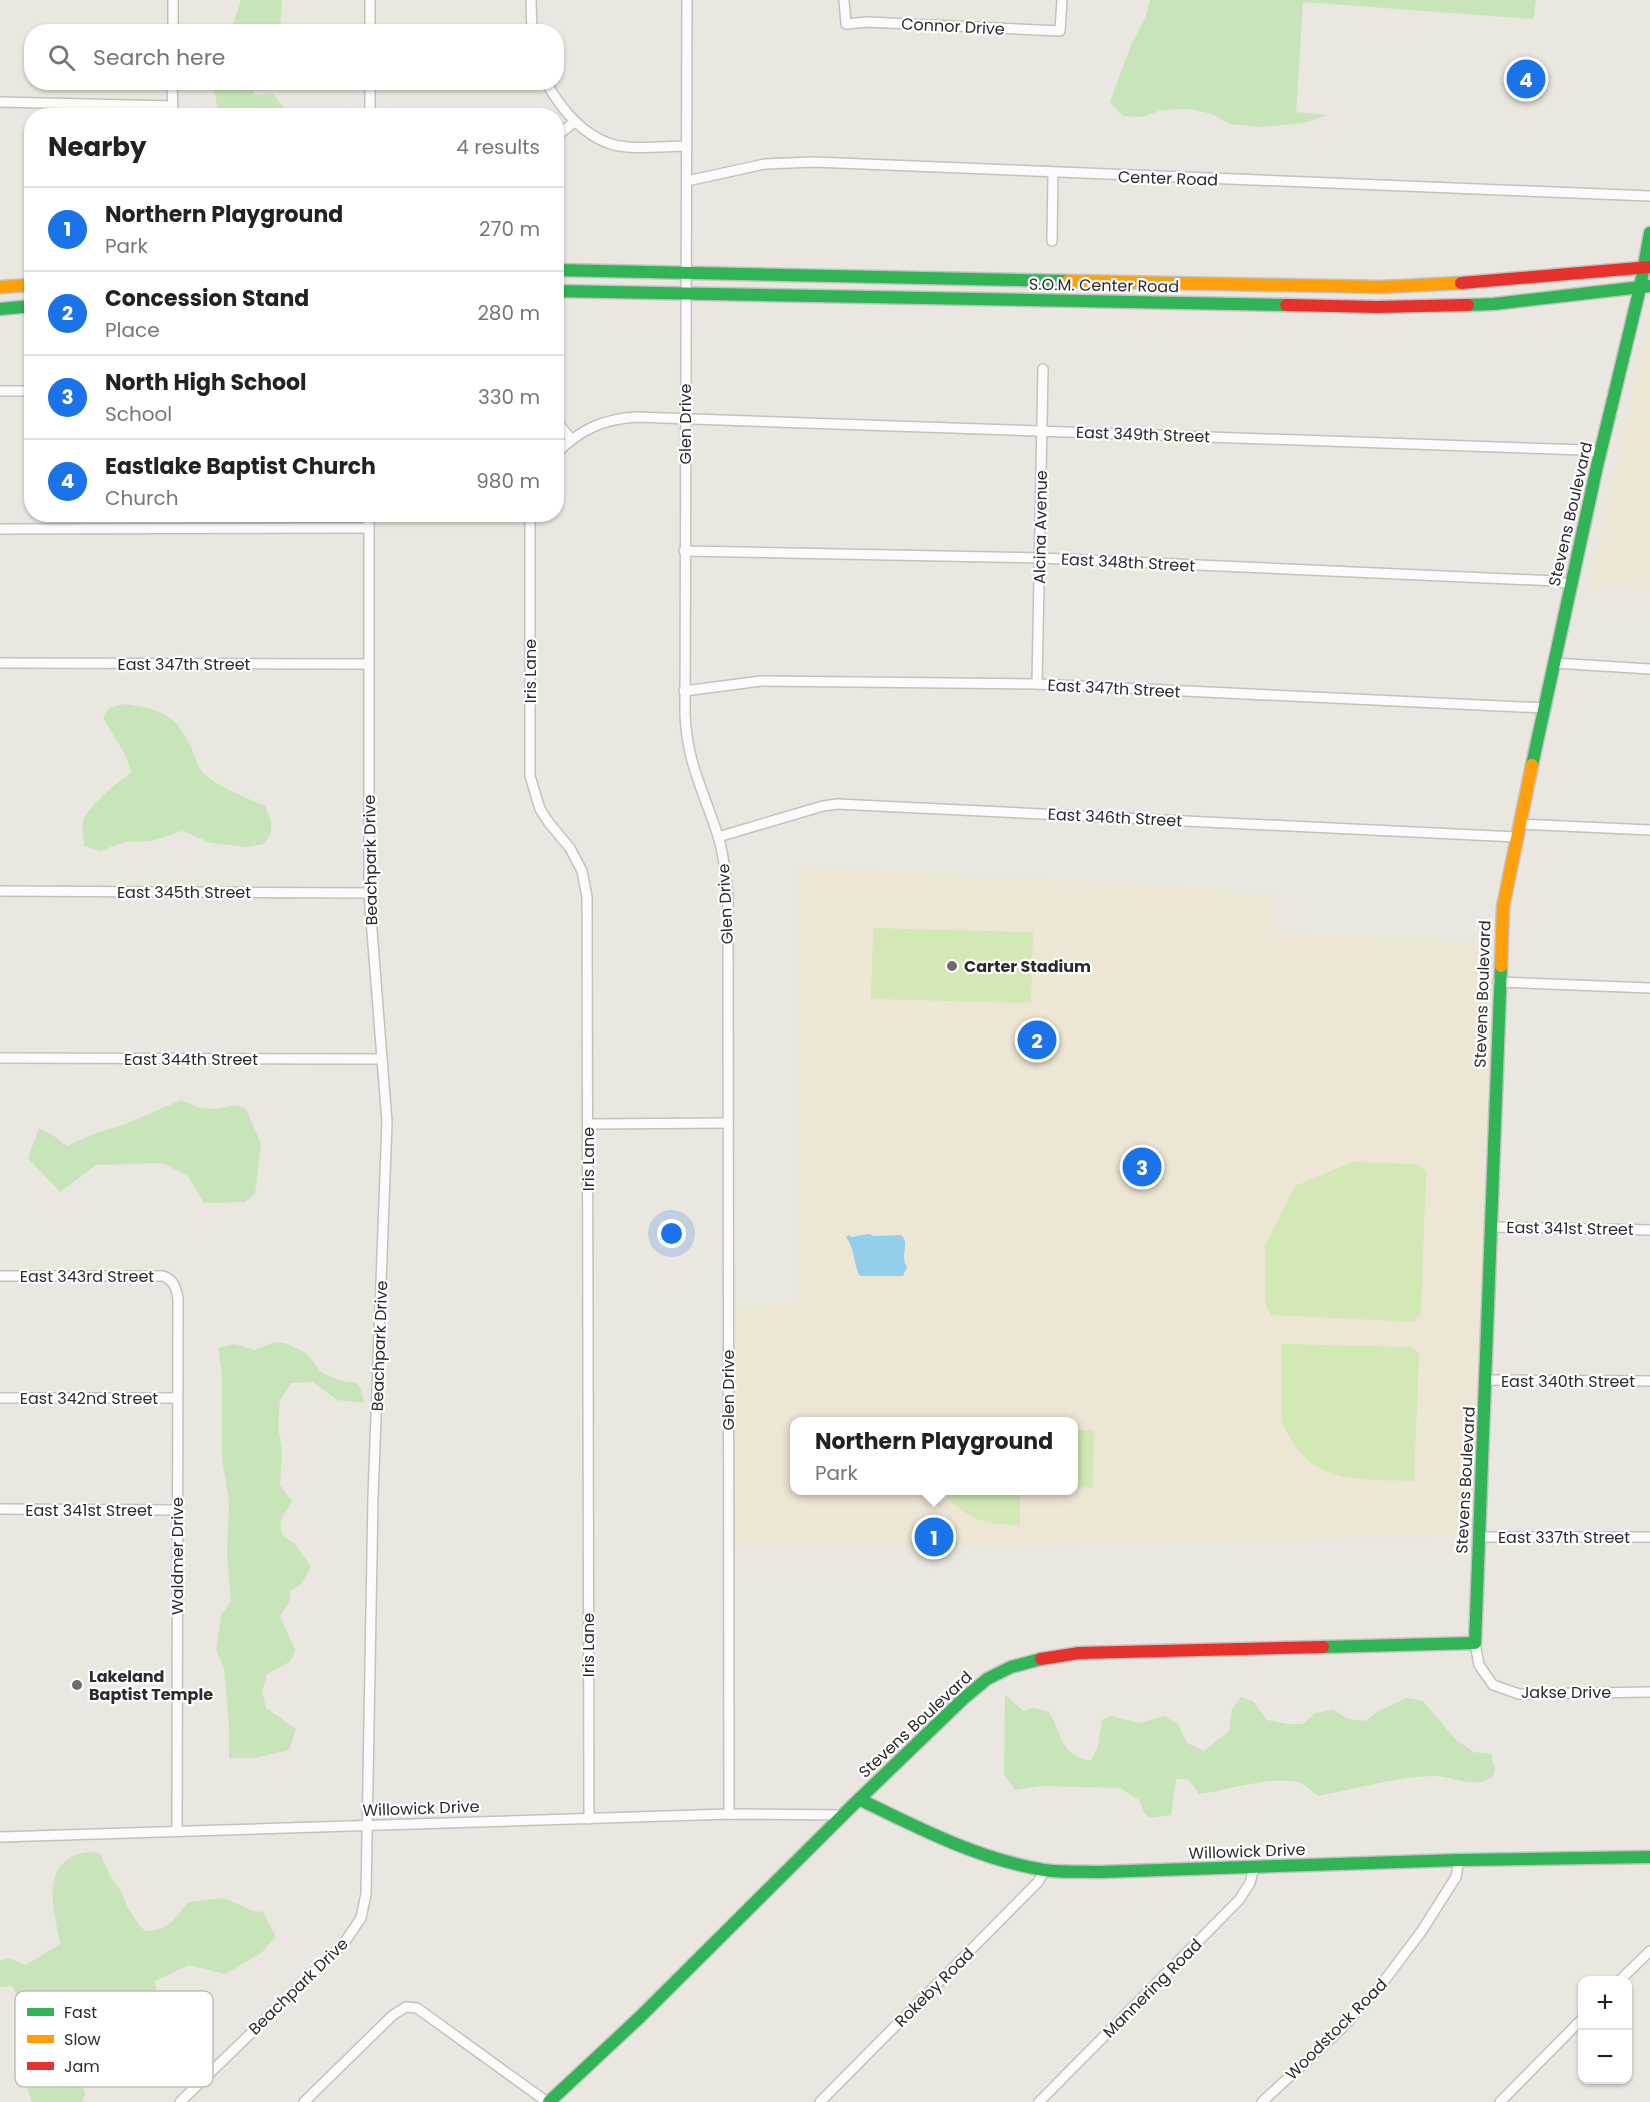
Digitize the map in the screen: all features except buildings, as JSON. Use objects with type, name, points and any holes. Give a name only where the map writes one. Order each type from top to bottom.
[{"type":"street","points":[[172,0],[172,24]]},
{"type":"street","points":[[370,0],[370,24]]},
{"type":"street","points":[[531,0],[532,24]]},
{"type":"street","name":"Glen Drive","points":[[687,0],[684,692],[688,750],[718,837],[728,896],[729,1814]]},
{"type":"street","name":"Connor Drive","points":[[844,0],[846,24],[867,22],[1060,31],[1062,0]]},
{"type":"street","points":[[172,90],[172,108]]},
{"type":"street","points":[[370,90],[370,108]]},
{"type":"street","points":[[552,90],[574,122],[608,143],[633,146],[686,146]]},
{"type":"street","points":[[0,102],[115,108]]},
{"type":"street","points":[[564,130],[574,122]]},
{"type":"street","name":"Center Road","points":[[687,181],[765,164],[814,162],[1650,196]]},
{"type":"street","points":[[1052,241],[1053,173]]},
{"type":"street","name":"Stevens Boulevard","points":[[548,2102],[648,2009],[963,1699],[987,1679],[1011,1667],[1040,1659],[1079,1653],[1475,1643],[1486,1380],[1498,982],[1503,907],[1516,837],[1600,453],[1645,287],[1650,233]]},
{"type":"street","name":"S.O.M. Center Road","points":[[564,270],[1382,287],[1493,282],[1647,267]]},
{"type":"street","points":[[0,287],[24,286]]},
{"type":"street","name":"S.O.M. Center Road","points":[[564,291],[1377,307],[1494,304],[1645,287]]},
{"type":"street","points":[[0,309],[24,307]]},
{"type":"street","name":"Alcina Avenue","points":[[1037,684],[1043,369]]},
{"type":"street","points":[[0,391],[24,391]]},
{"type":"street","points":[[564,446],[584,430],[615,418],[684,418]]},
{"type":"street","name":"East 349th Street","points":[[684,418],[1584,450],[1600,453]]},
{"type":"street","points":[[564,431],[571,439]]},
{"type":"street","name":"Beachpark Drive","points":[[213,2070],[344,1943],[361,1918],[366,1894],[373,1497],[387,1122],[369,893],[369,522]]},
{"type":"street","name":"Iris Lane","points":[[530,522],[530,776],[540,809],[570,848],[582,871],[587,897],[588,1819]]},
{"type":"street","points":[[0,528],[369,528]]},
{"type":"street","name":"East 348th Street","points":[[684,551],[1040,558],[1544,580],[1572,585]]},
{"type":"street","name":"East 347th Street","points":[[0,663],[368,664]]},
{"type":"street","points":[[1554,663],[1650,669]]},
{"type":"street","name":"East 347th Street","points":[[684,692],[761,681],[1037,684],[1544,708]]},
{"type":"street","name":"East 346th Street","points":[[718,837],[823,806],[837,804],[1516,837]]},
{"type":"street","points":[[1519,824],[1650,830]]},
{"type":"street","name":"East 345th Street","points":[[0,891],[369,893]]},
{"type":"street","points":[[1498,982],[1650,988]]},
{"type":"street","name":"East 344th Street","points":[[0,1058],[382,1059]]},
{"type":"street","points":[[588,1124],[728,1123]]},
{"type":"street","name":"East 341st Street","points":[[1491,1227],[1650,1230]]},
{"type":"street","name":"East 343rd Street","points":[[0,1276],[163,1276],[173,1282]]},
{"type":"street","name":"Waldmer Drive","points":[[173,1282],[178,1298],[177,1830]]},
{"type":"street","name":"East 340th Street","points":[[1486,1380],[1650,1381]]},
{"type":"street","name":"East 342nd Street","points":[[0,1398],[177,1398]]},
{"type":"street","name":"East 341st Street","points":[[0,1509],[177,1510]]},
{"type":"street","name":"East 337th Street","points":[[1479,1537],[1650,1537]]},
{"type":"street","name":"Jakse Drive","points":[[1475,1643],[1479,1665],[1493,1684],[1519,1694],[1650,1692]]},
{"type":"street","name":"Willowick Drive","points":[[859,1799],[929,1833],[993,1857],[1045,1870],[1100,1872],[1459,1860],[1650,1857]]},
{"type":"street","name":"Willowick Drive","points":[[0,1837],[729,1814],[843,1815]]},
{"type":"street","name":"Woodstock Road","points":[[1262,2102],[1342,2028],[1381,1985],[1421,1932],[1456,1877],[1459,1860]]},
{"type":"street","name":"Mannering Road","points":[[1039,2102],[1239,1900],[1250,1883],[1254,1867]]},
{"type":"street","name":"Rokeby Road","points":[[820,2102],[1038,1882],[1045,1870]]},
{"type":"street","points":[[1624,1976],[1650,1951]]},
{"type":"street","points":[[304,2102],[393,2015],[406,2007],[417,2008],[548,2102]]},
{"type":"street","points":[[1500,2102],[1578,2023]]},
{"type":"street","name":"Beachpark Drive","points":[[180,2102],[195,2087]]},
{"type":"shaded area","points":[[1650,316],[1650,590],[1590,587],[1648,317]]},
{"type":"shaded area","points":[[798,868],[1122,884],[1277,895],[1275,935],[1493,942],[1473,1535],[993,1546],[734,1549],[734,1307],[798,1306]]},
{"type":"green space","points":[[241,0],[282,0],[280,24],[233,24]]},
{"type":"green space","points":[[1150,0],[1536,0],[1533,19],[1303,2],[1296,112],[1327,115],[1305,123],[1262,127],[1230,124],[1212,114],[1190,109],[1162,110],[1142,117],[1123,116],[1110,102],[1131,45],[1146,16]]},
{"type":"green space","points":[[214,90],[254,90],[253,95],[273,94],[284,108],[218,108]]},
{"type":"green space","points":[[124,704],[148,708],[166,715],[186,737],[198,766],[204,774],[225,788],[265,806],[271,830],[264,844],[246,847],[211,843],[182,831],[151,841],[125,842],[100,851],[84,846],[82,824],[86,814],[104,794],[131,773],[126,756],[103,718],[109,708]]},
{"type":"green space","name":"Carter Stadium","points":[[873,928],[1033,932],[1031,1003],[871,999]]},
{"type":"green space","points":[[181,1100],[200,1108],[215,1109],[237,1105],[246,1109],[261,1144],[255,1194],[245,1202],[204,1203],[188,1176],[162,1163],[96,1165],[60,1192],[28,1158],[39,1128],[67,1146]]},
{"type":"green space","points":[[1353,1162],[1416,1164],[1426,1171],[1421,1313],[1414,1322],[1271,1315],[1265,1304],[1265,1246],[1295,1186]]},
{"type":"green space","points":[[276,1342],[288,1344],[306,1353],[322,1373],[342,1381],[357,1383],[364,1403],[337,1400],[313,1382],[291,1383],[280,1400],[278,1426],[282,1451],[280,1485],[292,1501],[280,1522],[282,1535],[295,1544],[311,1567],[301,1584],[290,1591],[290,1601],[280,1616],[295,1650],[291,1661],[267,1674],[262,1692],[266,1708],[296,1729],[289,1750],[255,1758],[229,1758],[224,1668],[216,1650],[221,1615],[231,1601],[227,1554],[229,1502],[222,1458],[222,1374],[218,1348],[235,1344],[254,1350]]},
{"type":"green space","points":[[1282,1344],[1412,1347],[1419,1353],[1414,1481],[1353,1478],[1335,1474],[1304,1457],[1292,1442],[1282,1421]]},
{"type":"green space","points":[[1078,1430],[1094,1430],[1093,1488],[1078,1487]]},
{"type":"green space","points":[[946,1495],[1020,1495],[1020,1525],[986,1522],[967,1514]]},
{"type":"green space","points":[[912,1527],[957,1527],[957,1546],[912,1547]]},
{"type":"green space","points":[[1005,1695],[1024,1711],[1034,1708],[1049,1712],[1068,1749],[1073,1754],[1091,1761],[1098,1747],[1102,1720],[1111,1716],[1139,1723],[1164,1716],[1178,1724],[1187,1743],[1204,1751],[1229,1731],[1232,1709],[1241,1697],[1253,1701],[1267,1720],[1288,1724],[1303,1724],[1315,1713],[1333,1710],[1349,1719],[1366,1721],[1378,1711],[1407,1698],[1423,1701],[1456,1740],[1474,1752],[1491,1754],[1495,1768],[1494,1775],[1480,1782],[1433,1776],[1404,1779],[1318,1796],[1303,1784],[1281,1780],[1199,1794],[1188,1779],[1176,1779],[1171,1815],[1150,1818],[1144,1812],[1139,1800],[1120,1788],[1040,1786],[1015,1790],[1004,1775]]},
{"type":"green space","points":[[100,1853],[128,1908],[145,1931],[160,1929],[170,1923],[188,1902],[224,1898],[253,1911],[263,1912],[276,1937],[261,1953],[225,1974],[189,1965],[155,1981],[156,1991],[15,1992],[12,1986],[0,1987],[0,1961],[8,1958],[26,1965],[60,1944],[54,1909],[53,1885],[62,1865],[78,1854]]},
{"type":"green space","points":[[27,2087],[83,2087],[85,2095],[82,2102],[32,2102]]},
{"type":"water","points":[[870,1234],[873,1236],[901,1235],[904,1238],[904,1258],[907,1267],[903,1276],[860,1276],[846,1237]]},
{"type":"traffic: fast","points":[[1532,765],[1597,466],[1640,288],[1650,233]]},
{"type":"traffic: fast","points":[[564,270],[1068,281]]},
{"type":"traffic: fast","points":[[1468,305],[1650,286]]},
{"type":"traffic: fast","points":[[564,291],[1286,305]]},
{"type":"traffic: fast","points":[[0,309],[24,307]]},
{"type":"traffic: fast","points":[[1323,1647],[1475,1643],[1501,966]]},
{"type":"traffic: fast","points":[[549,2102],[640,2017],[963,1699],[987,1679],[1011,1667],[1041,1659]]},
{"type":"traffic: fast","points":[[859,1799],[972,1850],[1044,1870],[1100,1872],[1459,1860],[1650,1857]]},
{"type":"traffic: slow","points":[[1068,281],[1382,287],[1461,283]]},
{"type":"traffic: slow","points":[[0,287],[24,286]]},
{"type":"traffic: slow","points":[[1501,966],[1503,907],[1532,765]]},
{"type":"traffic: jam","points":[[1461,283],[1650,267]]},
{"type":"traffic: jam","points":[[1286,305],[1377,307],[1468,305]]},
{"type":"traffic: jam","points":[[1041,1659],[1079,1653],[1323,1647]]},
{"type":"place","name":"Eastlake Baptist Church","points":[[1526,79]]},
{"type":"place","name":"Carter Stadium","points":[[952,966]]},
{"type":"place","name":"Concession Stand","points":[[1037,1040]]},
{"type":"place","name":"North High School","points":[[1142,1167]]},
{"type":"place","name":"Northern Playground","points":[[934,1537]]},
{"type":"place","name":"Lakeland Baptist Temple","points":[[77,1685]]}]
